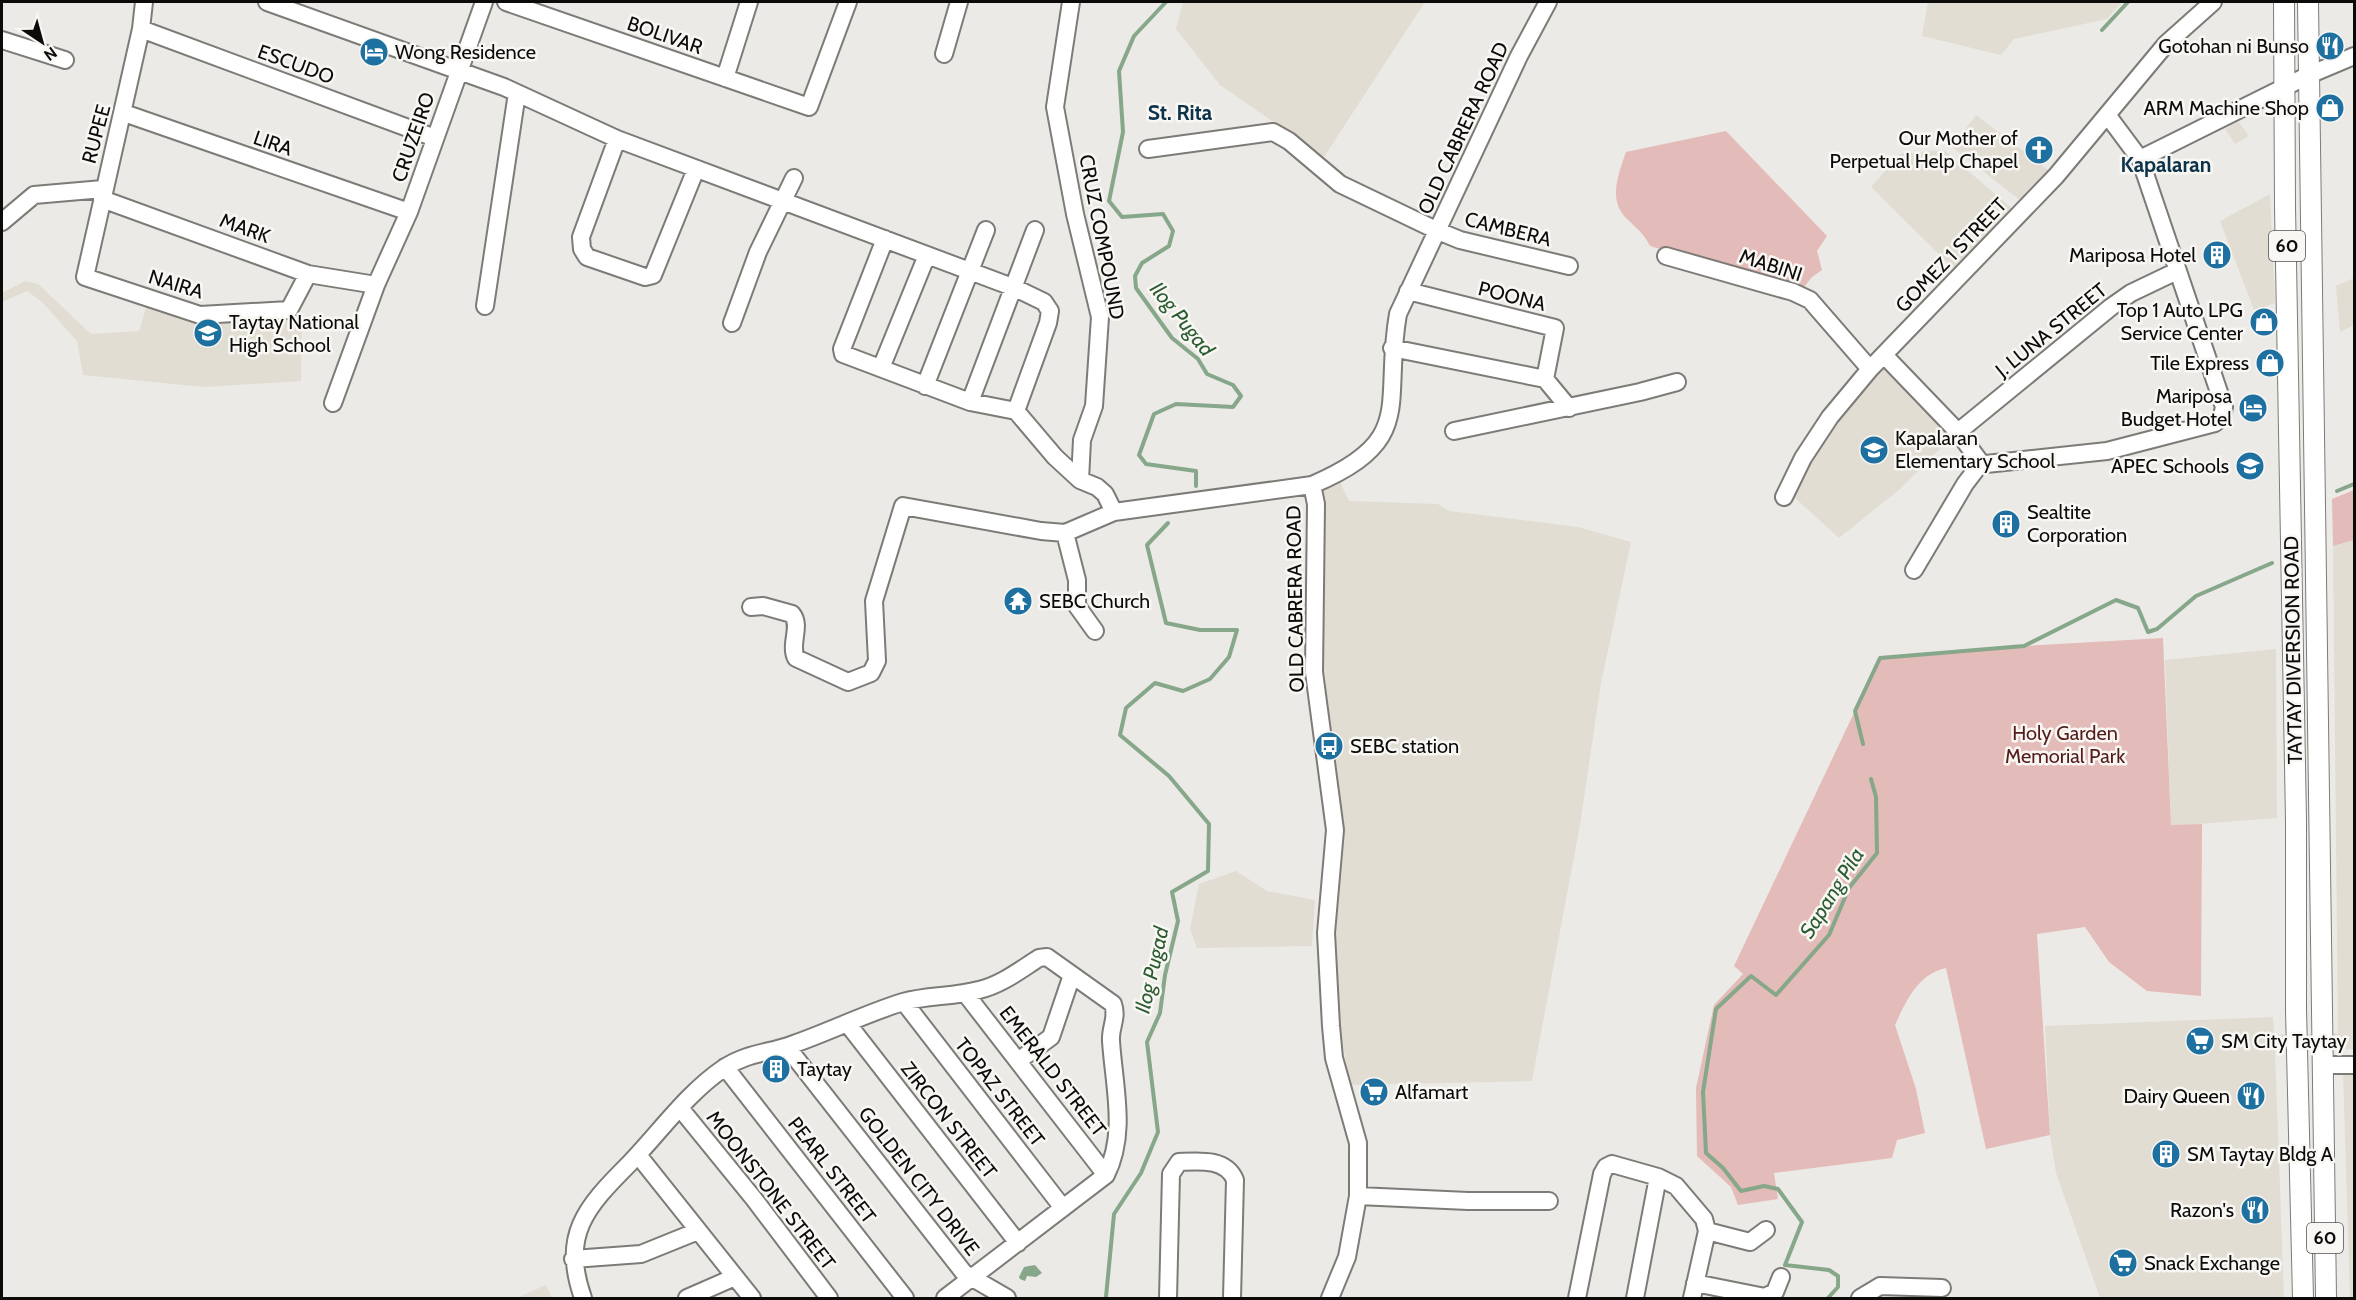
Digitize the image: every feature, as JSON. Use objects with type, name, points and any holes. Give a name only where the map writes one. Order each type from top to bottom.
[{"type":"main road","name":"TAYTAY DIVERSION ROAD","points":[[2284,2],[2296,821],[2296,1010],[2303,1299]]},
{"type":"main road","name":"TAYTAY DIVERSION ROAD","points":[[2308,2],[2326,1299]]},
{"type":"main road","points":[[2290,487],[2315,487]]},
{"type":"street","name":"RUPEE","points":[[85,277],[124,113],[141,29],[144,2]]},
{"type":"street","points":[[267,2],[510,90],[617,139],[1015,288],[1044,302],[1050,311],[1016,411]]},
{"type":"street","name":"CRUZEIRO","points":[[333,403],[376,285],[409,212],[484,2]]},
{"type":"street","name":"BOLIVAR","points":[[506,2],[809,107],[848,2]]},
{"type":"street","points":[[725,78],[749,2]]},
{"type":"street","points":[[944,54],[959,2]]},
{"type":"street","name":"CRUZ COMPOUND","points":[[1071,2],[1055,107],[1076,214],[1100,317],[1094,406],[1082,440],[1080,480]]},
{"type":"street","name":"OLD CABRERA ROAD","points":[[1330,1299],[1347,1257],[1358,1196],[1358,1143],[1334,1058],[1331,1026],[1326,933],[1335,830],[1314,672],[1316,504],[1312,485],[1342,472],[1373,450],[1389,423],[1393,401],[1392,348],[1398,314],[1519,56],[1548,2]]},
{"type":"street","name":"GOMEZ 1 STREET","points":[[1784,497],[1803,458],[1830,417],[1870,369],[2056,176],[2166,44],[2213,2]]},
{"type":"street","name":"ESCUDO","points":[[141,29],[435,138]]},
{"type":"street","points":[[2,40],[65,60]]},
{"type":"street","points":[[2140,159],[2309,75],[2355,56]]},
{"type":"street","points":[[485,306],[510,90]]},
{"type":"street","name":"LIRA","points":[[124,113],[409,212]]},
{"type":"street","points":[[1914,570],[1965,484],[1981,463],[2107,451],[2215,423],[2222,416],[2224,407],[2140,159],[2108,116]]},
{"type":"street","name":"CAMBERA","points":[[1148,149],[1273,132],[1289,141],[1340,184],[1438,231],[1460,240],[1569,266]]},
{"type":"street","points":[[617,139],[581,237],[582,249],[587,257],[645,277],[653,274],[696,169]]},
{"type":"street","points":[[732,323],[754,261],[794,178]]},
{"type":"street","points":[[2,222],[34,195],[103,194]]},
{"type":"street","name":"MARK","points":[[103,194],[308,274],[376,285]]},
{"type":"street","points":[[925,386],[986,230]]},
{"type":"street","points":[[970,402],[1035,230]]},
{"type":"street","points":[[885,239],[842,349],[843,354],[970,402],[1016,411],[1055,457],[1080,480],[1097,487],[1105,494],[1114,512]]},
{"type":"street","points":[[881,369],[927,255]]},
{"type":"street","name":"MABINI","points":[[1666,256],[1708,266],[1810,300],[1870,369]]},
{"type":"street","name":"J. LUNA STREET","points":[[1958,432],[2111,307],[2131,293],[2177,270]]},
{"type":"street","name":"NAIRA","points":[[85,277],[200,315],[289,310],[308,274]]},
{"type":"street","name":"POONA","points":[[1408,291],[1556,328],[1545,380]]},
{"type":"street","points":[[1392,348],[1545,380],[1569,408]]},
{"type":"street","points":[[1884,355],[1958,432],[1981,463]]},
{"type":"street","points":[[1454,431],[1569,408],[1677,382]]},
{"type":"street","points":[[751,607],[763,606],[792,614],[796,621],[793,650],[796,658],[849,682],[871,673],[878,660],[874,601],[903,506],[1041,531],[1065,533],[1114,512],[1312,485]]},
{"type":"street","points":[[1065,533],[1077,580],[1077,606],[1095,631]]},
{"type":"street","points":[[583,1299],[573,1259],[574,1241],[585,1216],[604,1189],[696,1090],[725,1067],[747,1055],[787,1047],[904,1002],[965,993],[993,986],[1043,957],[1047,957],[1113,1004],[1116,1013],[1111,1037],[1119,1129],[1113,1162],[1106,1175],[945,1299]]},
{"type":"street","points":[[1018,1061],[1051,1036],[1072,975]]},
{"type":"street","name":"EMERALD STREET","points":[[965,993],[1106,1175]]},
{"type":"street","name":"TOPAZ STREET","points":[[904,1002],[1063,1208]]},
{"type":"street","name":"ZIRCON STREET","points":[[847,1023],[1018,1243]]},
{"type":"street","name":"GOLDEN CITY DRIVE","points":[[787,1047],[972,1279],[1007,1299]]},
{"type":"street","points":[[2322,1065],[2355,1065]]},
{"type":"street","name":"PEARL STREET","points":[[725,1067],[905,1299]]},
{"type":"street","name":"MOONSTONE STREET","points":[[680,1108],[754,1199],[829,1299]]},
{"type":"street","points":[[638,1155],[752,1299]]},
{"type":"street","points":[[1168,1299],[1171,1174],[1179,1162],[1203,1161],[1231,1170],[1235,1180],[1232,1299]]},
{"type":"street","points":[[1577,1299],[1602,1174],[1606,1167],[1612,1164],[1658,1177],[1676,1186],[1704,1219],[1707,1231],[1694,1291],[1765,1297],[1775,1292],[1781,1277]]},
{"type":"street","points":[[1635,1299],[1658,1177]]},
{"type":"street","points":[[1358,1196],[1468,1202],[1548,1201]]},
{"type":"street","points":[[1707,1231],[1750,1242],[1766,1230]]},
{"type":"street","points":[[573,1259],[641,1254],[698,1231]]},
{"type":"street","points":[[687,1299],[735,1278]]},
{"type":"street","points":[[1860,1299],[1880,1286],[1942,1288]]},
{"type":"shaded area","points":[[1183,2],[1425,2],[1324,157],[1220,85],[1176,29]]},
{"type":"shaded area","points":[[1928,2],[2122,2],[2107,19],[2014,39],[2001,55],[1922,36]]},
{"type":"shaded area","points":[[1976,115],[2052,173],[2025,204],[1952,147]]},
{"type":"shaded area","points":[[2238,121],[2249,136],[2235,144],[2225,129]]},
{"type":"shaded area","points":[[1944,150],[2016,212],[1956,271],[1871,187],[1900,154]]},
{"type":"shaded area","points":[[2270,194],[2275,303],[2254,310],[2220,221]]},
{"type":"shaded area","points":[[2354,278],[2354,325],[2340,332],[2336,286]]},
{"type":"shaded area","name":"Taytay National High School","points":[[25,281],[38,284],[91,334],[139,331],[147,305],[205,324],[302,316],[301,381],[203,387],[83,375],[77,341],[42,302],[27,291],[2,302],[2,293]]},
{"type":"shaded area","name":"Kapalaran Elementary School","points":[[1884,360],[1954,435],[1900,489],[1839,538],[1793,496],[1799,467]]},
{"type":"shaded area","points":[[1339,480],[1349,501],[1438,504],[1449,511],[1578,527],[1631,542],[1601,683],[1580,825],[1532,1081],[1349,1085],[1336,995],[1335,897],[1320,681],[1320,487]]},
{"type":"shaded area","name":"SM City Taytay","points":[[2354,540],[2354,1049],[2275,1050],[2284,1298],[2100,1298],[2056,1173],[2050,1135],[2045,1026],[2273,1017],[2274,1035],[2338,1033],[2333,546]]},
{"type":"shaded area","points":[[2276,649],[2277,818],[2171,826],[2165,660]]},
{"type":"shaded area","points":[[1236,871],[1267,891],[1315,900],[1312,946],[1197,948],[1190,929],[1199,884]]},
{"type":"shaded area","name":"SM City Taytay","points":[[2343,1072],[2354,1072],[2354,1298],[2350,1298]]},
{"type":"shaded area","points":[[1035,1265],[1042,1273],[1036,1277],[1027,1276],[1025,1281],[1020,1279],[1024,1267]]},
{"type":"shaded area","points":[[546,1285],[552,1298],[516,1298]]},
{"type":"green space","points":[[1726,131],[1827,236],[1817,251],[1822,270],[1812,277],[1801,291],[1650,246],[1620,210],[1616,185],[1626,152]]},
{"type":"green space","points":[[2354,490],[2354,540],[2333,546],[2332,499]]},
{"type":"green space","name":"Holy Garden Memorial Park","points":[[2163,638],[2171,825],[2202,824],[2201,996],[2147,991],[2109,962],[2085,927],[2037,934],[2050,1135],[1986,1149],[1946,968],[1936,971],[1920,982],[1895,1025],[1916,1089],[1925,1133],[1897,1140],[1892,1158],[1774,1173],[1778,1199],[1738,1205],[1731,1187],[1697,1156],[1696,1088],[1714,1005],[1743,974],[1734,966],[1880,658],[2024,646]]},
{"type":"waterway","name":"Ilog Pugad","points":[[1166,2],[1134,36],[1119,71],[1123,132],[1109,201],[1122,217],[1163,214],[1173,231],[1169,246],[1142,263],[1135,276],[1136,288],[1172,338],[1198,359],[1207,374],[1233,385],[1241,396],[1233,407],[1176,404],[1154,414],[1139,455],[1146,464],[1196,471],[1196,486]]},
{"type":"waterway","points":[[2102,30],[2128,2]]},
{"type":"waterway","name":"Sapang Pila","points":[[2337,491],[2354,484]]},
{"type":"waterway","name":"Ilog Pugad","points":[[1106,1297],[1114,1214],[1141,1173],[1158,1132],[1147,1042],[1160,1013],[1165,975],[1178,921],[1172,892],[1208,871],[1209,824],[1169,776],[1120,735],[1126,708],[1155,683],[1183,691],[1210,679],[1229,657],[1237,630],[1200,630],[1166,623],[1147,545],[1168,523]]},
{"type":"waterway","name":"Sapang Pila","points":[[1863,744],[1855,711],[1880,658],[2024,646],[2116,600],[2138,608],[2148,632],[2157,629],[2196,596],[2272,563]]},
{"type":"waterway","name":"Sapang Pila","points":[[1828,1298],[1838,1287],[1838,1276],[1829,1270],[1785,1265],[1802,1222],[1778,1189],[1764,1186],[1741,1191],[1723,1168],[1706,1153],[1703,1092],[1716,1009],[1751,976],[1776,995],[1829,935],[1849,888],[1877,853],[1876,797],[1871,779]]},
{"type":"place","name":"Gotohan ni Bunso","points":[[2330,46]]},
{"type":"place","name":"Wong Residence","points":[[374,52]]},
{"type":"place","name":"ARM Machine Shop","points":[[2330,108]]},
{"type":"place","name":"Our Mother of Perpetual Help Chapel","points":[[2039,150]]},
{"type":"place","name":"Mariposa Hotel","points":[[2217,255]]},
{"type":"place","name":"Top 1 Auto LPG Service Center","points":[[2264,322]]},
{"type":"place","name":"Taytay National High School","points":[[208,333]]},
{"type":"place","name":"Tile Express","points":[[2270,363]]},
{"type":"place","name":"Mariposa Budget Hotel","points":[[2253,408]]},
{"type":"place","name":"Kapalaran Elementary School","points":[[1874,450]]},
{"type":"place","name":"APEC Schools","points":[[2250,466]]},
{"type":"place","name":"Sealtite Corporation","points":[[2006,524]]},
{"type":"place","name":"SEBC Church","points":[[1018,601]]},
{"type":"place","name":"SEBC station","points":[[1329,746]]},
{"type":"place","name":"SM City Taytay","points":[[2200,1041]]},
{"type":"place","name":"Taytay","points":[[776,1069]]},
{"type":"place","name":"Alfamart","points":[[1374,1092]]},
{"type":"place","name":"Dairy Queen","points":[[2251,1096]]},
{"type":"place","name":"SM Taytay Bldg A","points":[[2166,1154]]},
{"type":"place","name":"Razon's","points":[[2255,1210]]},
{"type":"place","name":"Snack Exchange","points":[[2123,1263]]},
{"type":"district","name":"St. Rita","points":[[1180,113]]},
{"type":"district","name":"Kapalaran","points":[[2166,165]]}]
